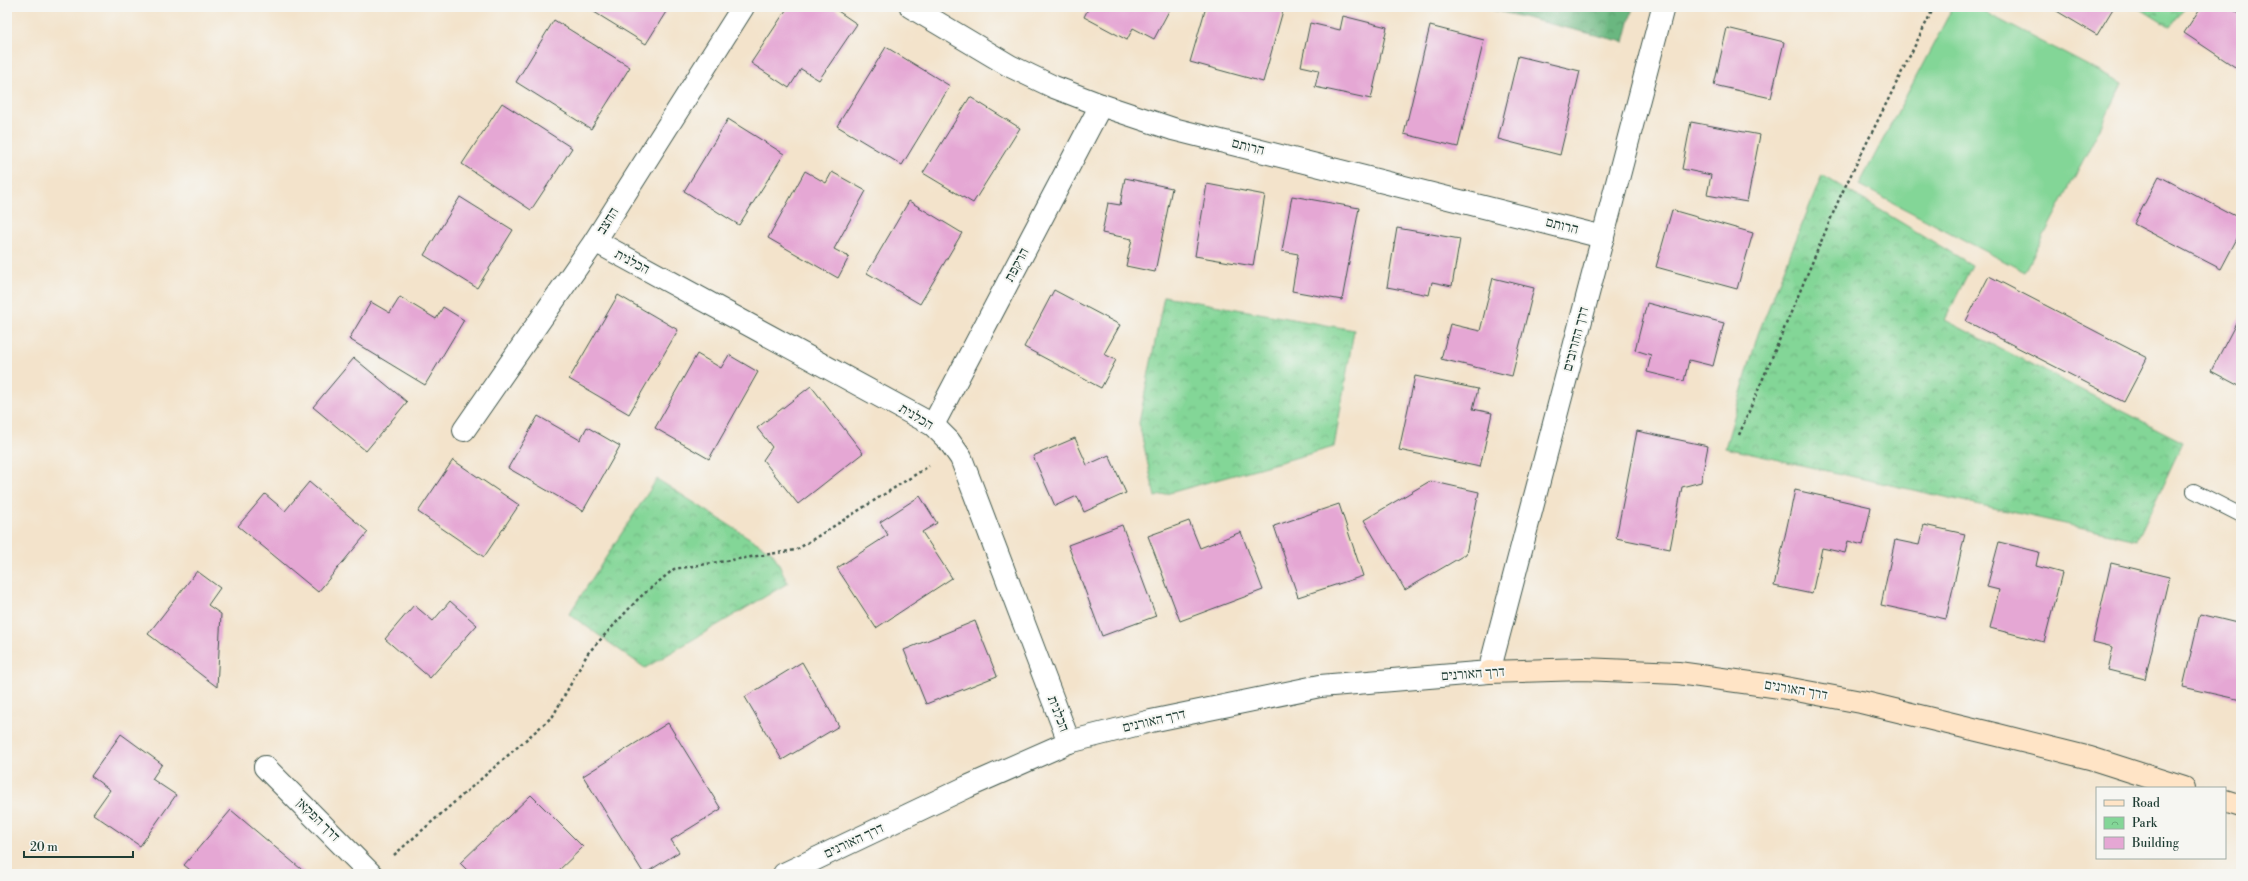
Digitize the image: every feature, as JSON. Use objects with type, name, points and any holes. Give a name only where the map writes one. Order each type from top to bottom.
[{"type":"street","name":"החצב","points":[[464,430],[595,242],[743,7]]},
{"type":"street","name":"הרותם","points":[[911,7],[1010,66],[1054,87],[1100,105],[1173,128],[1603,237]]},
{"type":"street","name":"דרך החרובים","points":[[1489,672],[1663,7]]},
{"type":"street","name":"הרקפת","points":[[933,425],[1100,105]]},
{"type":"street","name":"הכלנית","points":[[595,242],[933,425],[955,449],[961,458],[1069,742]]},
{"type":"street","name":"דרך האורנים","points":[[784,874],[967,787],[1069,742],[1150,721],[1320,686],[1489,672],[1583,669],[1678,673],[1780,686],[1862,702],[2090,758],[2181,787]]},
{"type":"street","name":"דרך הפקאן","points":[[265,767],[371,874]]},
{"type":"street","points":[[2226,801],[2241,806]]},
{"type":"lane","points":[[2194,491],[2241,515]]},
{"type":"path","points":[[1739,435],[1840,197],[1934,7]]},
{"type":"path","points":[[390,859],[554,716],[588,654],[639,598],[674,569],[796,550],[955,449]]},
{"type":"green space","points":[[1481,7],[1633,7],[1624,42]]},
{"type":"green space","points":[[1953,7],[1975,7],[2123,84],[2025,272],[1859,185]]},
{"type":"green space","points":[[2139,7],[2185,7],[2171,27]]},
{"type":"green space","points":[[1822,175],[1972,265],[1945,320],[2183,442],[2137,540],[1725,448],[1758,334]]},
{"type":"green space","points":[[1164,296],[1354,330],[1334,447],[1155,497],[1139,423]]},
{"type":"green space","points":[[657,479],[773,553],[788,583],[645,668],[569,614]]},
{"type":"building","points":[[586,7],[669,7],[646,44]]},
{"type":"building","points":[[788,7],[832,7],[857,24],[819,80],[801,69],[789,88],[751,63]]},
{"type":"building","points":[[1089,7],[1171,7],[1154,39],[1133,28],[1127,40],[1084,17]]},
{"type":"building","points":[[1206,7],[1284,7],[1263,82],[1190,62]]},
{"type":"building","points":[[2050,7],[2114,7],[2097,35]]},
{"type":"building","points":[[2201,7],[2229,7],[2241,15],[2241,71],[2184,33]]},
{"type":"building","points":[[1343,16],[1387,27],[1371,99],[1315,87],[1319,70],[1301,66],[1310,23],[1340,30]]},
{"type":"building","points":[[554,20],[630,67],[591,129],[516,82]]},
{"type":"building","points":[[1430,26],[1484,40],[1458,147],[1404,134]]},
{"type":"building","points":[[1727,28],[1784,42],[1771,98],[1714,85]]},
{"type":"building","points":[[886,47],[950,86],[902,165],[837,126]]},
{"type":"building","points":[[1518,56],[1580,71],[1560,155],[1498,139]]},
{"type":"building","points":[[970,97],[1020,128],[973,203],[923,173]]},
{"type":"building","points":[[502,103],[572,148],[531,210],[462,164]]},
{"type":"building","points":[[728,119],[784,154],[739,225],[684,191]]},
{"type":"building","points":[[1691,122],[1760,135],[1747,202],[1707,195],[1711,175],[1682,169]]},
{"type":"building","points":[[805,171],[826,183],[832,172],[866,191],[834,249],[849,257],[838,278],[768,238]]},
{"type":"building","points":[[2159,176],[2241,219],[2241,231],[2221,269],[2134,224]]},
{"type":"building","points":[[1125,178],[1172,188],[1155,272],[1126,266],[1132,239],[1102,233],[1108,203],[1120,205]]},
{"type":"building","points":[[1207,184],[1265,195],[1253,266],[1195,256]]},
{"type":"building","points":[[1292,196],[1359,208],[1342,300],[1292,291],[1298,254],[1282,251]]},
{"type":"building","points":[[460,197],[513,230],[477,288],[424,255]]},
{"type":"building","points":[[909,201],[962,233],[920,304],[867,273]]},
{"type":"building","points":[[1672,210],[1753,233],[1737,289],[1656,267]]},
{"type":"building","points":[[1397,228],[1460,239],[1452,286],[1432,282],[1429,295],[1387,287]]},
{"type":"building","points":[[1989,276],[2147,358],[2124,402],[1966,321]]},
{"type":"building","points":[[1493,278],[1534,288],[1512,376],[1441,359],[1450,324],[1480,331]]},
{"type":"building","points":[[1054,290],[1120,325],[1104,354],[1116,360],[1101,388],[1024,347]]},
{"type":"building","points":[[618,295],[678,330],[629,414],[569,379]]},
{"type":"building","points":[[400,297],[436,319],[443,307],[464,320],[425,385],[349,339],[371,302],[390,313]]},
{"type":"building","points":[[1647,303],[1724,323],[1713,366],[1689,360],[1684,381],[1647,372],[1651,355],[1635,350]]},
{"type":"building","points":[[2241,314],[2241,387],[2211,371]]},
{"type":"building","points":[[697,354],[721,368],[729,355],[758,372],[709,459],[655,428]]},
{"type":"building","points":[[354,358],[407,402],[366,451],[313,407]]},
{"type":"building","points":[[1415,376],[1478,389],[1473,409],[1492,413],[1480,467],[1399,450]]},
{"type":"building","points":[[811,386],[863,453],[798,504],[763,460],[772,447],[757,428]]},
{"type":"building","points":[[538,416],[580,440],[587,427],[620,446],[583,511],[508,468]]},
{"type":"building","points":[[1637,431],[1708,446],[1701,482],[1682,487],[1670,549],[1616,538]]},
{"type":"building","points":[[1075,438],[1087,465],[1109,455],[1126,493],[1084,512],[1077,496],[1055,506],[1033,456]]},
{"type":"building","points":[[453,460],[519,505],[484,557],[418,512]]},
{"type":"building","points":[[1430,481],[1479,492],[1466,554],[1405,590],[1364,520]]},
{"type":"building","points":[[309,482],[368,532],[318,592],[238,526],[265,494],[285,511]]},
{"type":"building","points":[[1795,490],[1871,507],[1863,545],[1848,541],[1845,553],[1822,548],[1812,594],[1774,586]]},
{"type":"building","points":[[920,496],[937,523],[922,532],[952,578],[876,628],[837,568],[888,535],[880,522]]},
{"type":"building","points":[[1339,504],[1363,576],[1298,597],[1274,526]]},
{"type":"building","points":[[1189,521],[1200,548],[1241,532],[1263,590],[1180,621],[1148,536]]},
{"type":"building","points":[[1122,525],[1156,616],[1102,636],[1068,545]]},
{"type":"building","points":[[1924,525],[1965,534],[1946,619],[1881,605],[1895,540],[1919,545]]},
{"type":"building","points":[[1999,542],[2039,552],[2036,566],[2062,573],[2044,642],[1990,628],[1999,590],[1987,587]]},
{"type":"building","points":[[2111,563],[2169,577],[2145,679],[2108,670],[2113,647],[2093,642]]},
{"type":"building","points":[[197,571],[220,588],[208,605],[221,614],[217,687],[148,634]]},
{"type":"building","points":[[450,601],[477,625],[430,678],[385,639],[414,605],[433,621]]},
{"type":"building","points":[[2200,614],[2241,624],[2241,700],[2183,687]]},
{"type":"building","points":[[975,621],[997,676],[926,704],[904,650]]},
{"type":"building","points":[[802,662],[839,726],[782,760],[745,697]]},
{"type":"building","points":[[668,723],[721,809],[671,840],[679,852],[644,874],[583,776]]},
{"type":"building","points":[[121,734],[162,764],[152,779],[176,795],[140,846],[93,814],[110,790],[91,776]]},
{"type":"building","points":[[531,795],[583,847],[555,874],[471,874],[460,863]]},
{"type":"building","points":[[231,810],[307,874],[195,874],[184,865]]}]
